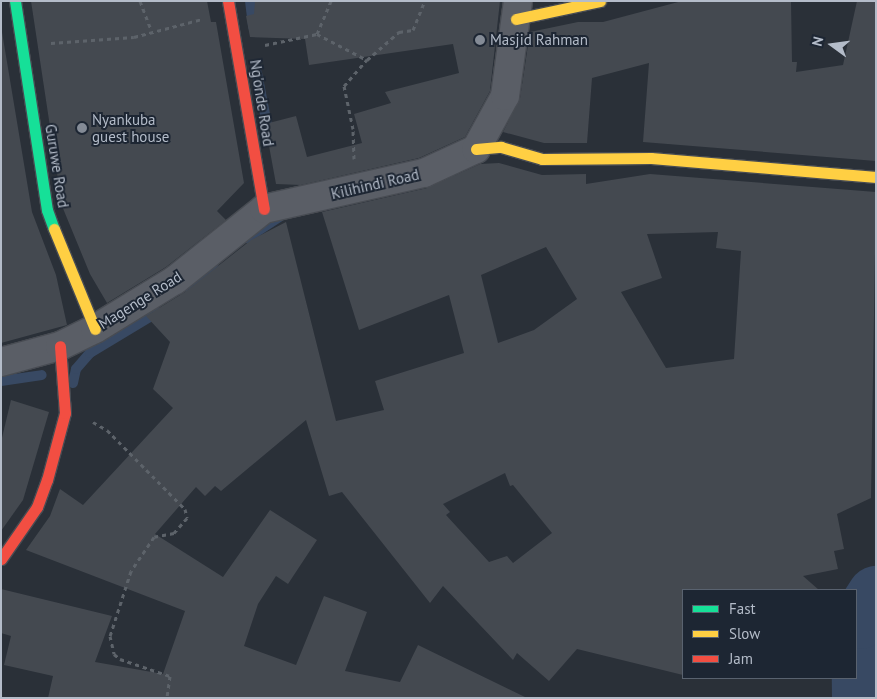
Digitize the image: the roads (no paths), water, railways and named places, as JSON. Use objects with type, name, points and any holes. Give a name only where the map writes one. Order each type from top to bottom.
[{"type":"street","name":"Guruwe Road","points":[[15,1],[24,49],[47,210],[94,329]]},
{"type":"street","name":"Ng'onde Road","points":[[228,1],[238,49],[264,209]]},
{"type":"street","points":[[476,149],[505,96],[517,10],[600,1]]},
{"type":"street","points":[[476,149],[501,148],[542,159],[651,158],[876,177]]},
{"type":"street","name":"Kilihindi Road","points":[[264,209],[424,172],[476,149]]},
{"type":"street","name":"Magenge Road","points":[[1,362],[60,346],[94,329],[175,280],[264,209]]},
{"type":"street","points":[[1,559],[37,507],[65,413],[60,346]]},
{"type":"waterway","points":[[250,1],[253,27]]},
{"type":"waterway","points":[[257,73],[269,135]]},
{"type":"waterway","points":[[247,238],[287,212]]},
{"type":"waterway","points":[[190,289],[214,263]]},
{"type":"waterway","points":[[73,383],[76,369],[90,353],[158,312]]},
{"type":"waterway","points":[[1,381],[42,375]]},
{"type":"waterway","points":[[861,698],[860,620],[876,595]]},
{"type":"place","name":"Masjid Rahman","points":[[480,40]]},
{"type":"place","name":"Nyankuba guest house","points":[[82,128]]}]
